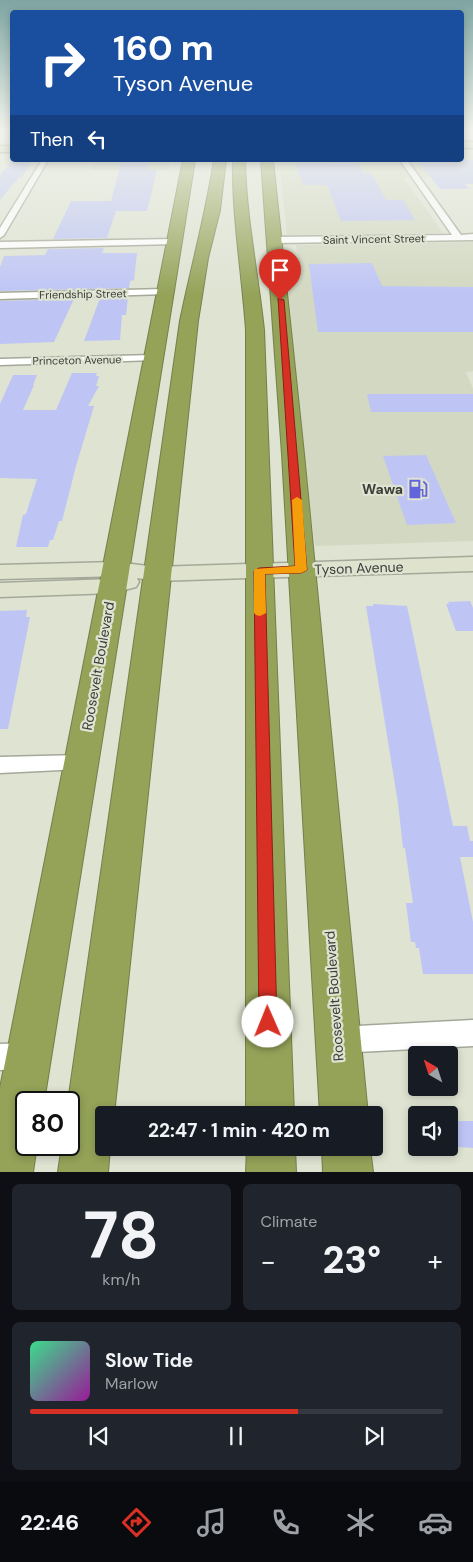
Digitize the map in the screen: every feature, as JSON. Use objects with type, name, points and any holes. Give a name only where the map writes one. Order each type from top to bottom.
[{"type":"highway","name":"Roosevelt Boulevard","points":[[8,1172],[14,1057],[81,762],[184,186]]},
{"type":"highway","points":[[83,1172],[192,297],[213,210],[216,186]]},
{"type":"highway","points":[[240,186],[240,204],[255,330],[270,1106]]},
{"type":"highway","name":"Roosevelt Boulevard","points":[[269,186],[271,218],[276,240],[343,1106]]},
{"type":"highway","points":[[248,260],[271,218]]},
{"type":"highway","points":[[153,358],[171,454]]},
{"type":"highway","points":[[271,1156],[271,1172]]},
{"type":"highway","points":[[347,1156],[348,1172]]},
{"type":"street","points":[[0,235],[30,186]]},
{"type":"street","points":[[421,186],[459,238]]},
{"type":"street","name":"Saint Vincent Street","points":[[276,240],[473,237]]},
{"type":"street","points":[[0,245],[174,242]]},
{"type":"street","name":"Friendship Street","points":[[0,296],[165,292]]},
{"type":"street","name":"Princeton Avenue","points":[[0,362],[153,358]]},
{"type":"street","name":"Tyson Avenue","points":[[0,590],[156,574],[473,564]]},
{"type":"street","name":"Tyson Avenue","points":[[0,572],[114,578]]},
{"type":"street","points":[[0,765],[81,762]]},
{"type":"street","points":[[338,1040],[473,1033]]},
{"type":"shaded area","points":[[282,186],[409,186],[443,233],[287,235]]},
{"type":"shaded area","points":[[473,242],[473,371],[466,372],[473,389],[473,541],[315,546],[298,416],[288,278],[301,278],[296,245]]},
{"type":"building","points":[[0,186],[12,186],[0,200]]},
{"type":"building","points":[[115,186],[153,186],[147,211],[116,211],[107,238],[53,239],[71,201],[111,201]]},
{"type":"building","points":[[327,186],[379,186],[386,200],[403,200],[415,220],[341,221]]},
{"type":"building","points":[[437,186],[466,186],[469,189],[440,189]]},
{"type":"building","points":[[104,248],[102,253],[137,253],[134,280],[130,281],[129,288],[0,291],[0,267],[4,256],[45,255],[48,249]]},
{"type":"building","points":[[372,263],[382,286],[473,287],[473,332],[318,332],[309,264]]},
{"type":"building","points":[[128,297],[126,315],[122,315],[120,340],[84,341],[100,298]]},
{"type":"building","points":[[74,299],[54,342],[0,344],[0,301]]},
{"type":"building","points":[[72,373],[97,373],[96,376],[99,376],[96,386],[99,386],[88,406],[94,406],[62,521],[59,521],[53,540],[50,540],[48,547],[16,547],[23,515],[26,514],[37,479],[0,478],[0,404],[13,375],[37,375],[23,410],[56,410]]},
{"type":"building","points":[[367,394],[473,394],[473,412],[371,412]]},
{"type":"building","name":"Wawa","points":[[426,455],[456,523],[407,525],[383,456]]},
{"type":"building","points":[[470,601],[473,608],[473,631],[456,631],[446,604],[449,604],[448,602]]},
{"type":"building","points":[[373,604],[407,606],[453,826],[467,826],[470,841],[473,841],[473,857],[460,857],[473,922],[473,974],[423,974],[419,948],[416,948],[415,942],[411,942],[406,903],[413,903],[366,606],[373,606]]},
{"type":"building","points":[[27,610],[26,617],[30,617],[8,729],[0,729],[0,611]]},
{"type":"building","points":[[458,1121],[473,1121],[473,1148],[458,1147]]},
{"type":"slow traffic","points":[[260,613],[259,571],[301,570],[297,500]]},
{"type":"place","name":"Wawa","points":[[418,489]]},
{"type":"route","points":[[268,1022],[259,571],[301,570],[280,300]]}]
